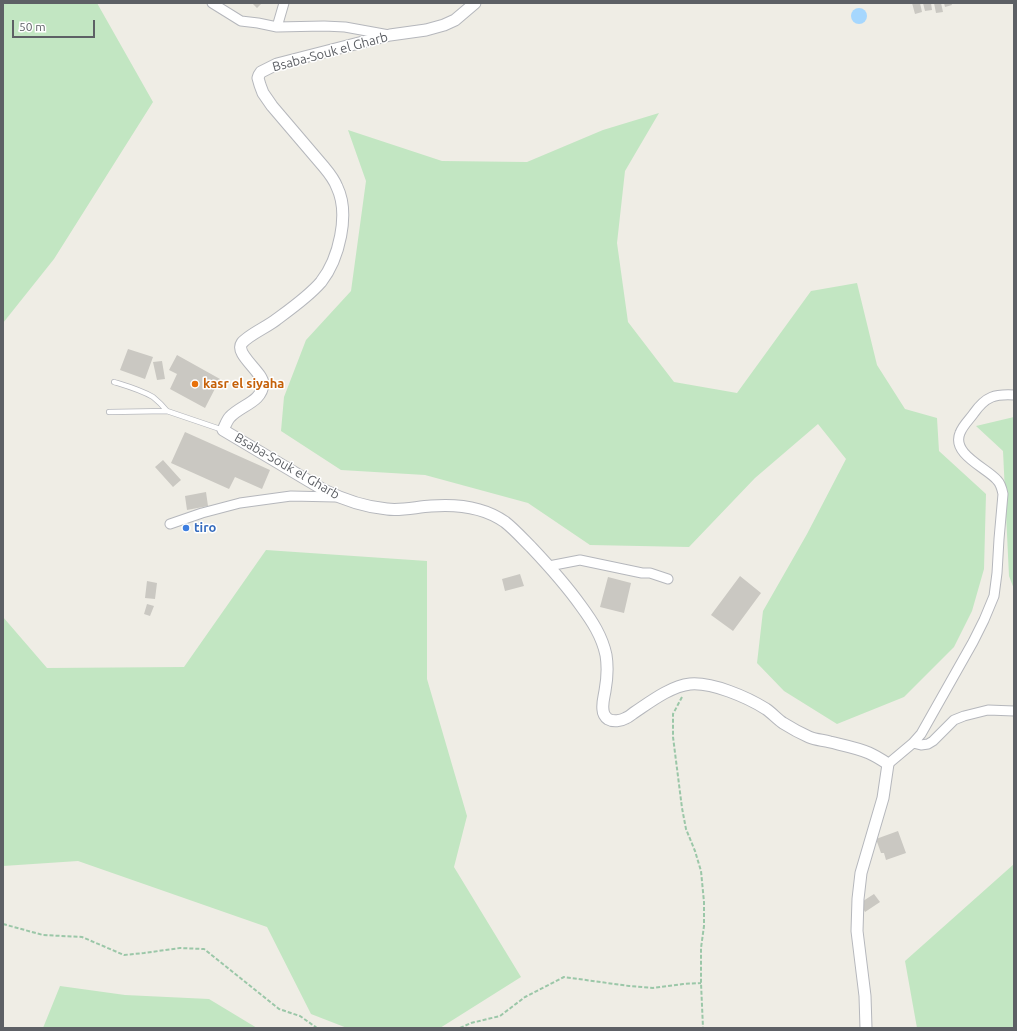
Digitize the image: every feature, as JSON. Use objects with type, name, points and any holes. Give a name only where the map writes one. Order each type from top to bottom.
[{"type":"street","points":[[212,3],[241,21],[277,27],[324,26],[390,35]]},
{"type":"street","points":[[277,27],[284,3]]},
{"type":"street","name":"Bsaba-Souk el Gharb","points":[[475,3],[455,20],[444,25],[426,30],[390,35],[278,64],[261,72],[259,75],[258,78],[263,93],[272,106],[332,176],[338,188],[341,199],[342,224],[340,239],[335,254],[329,269],[321,282],[295,305],[242,343],[241,350],[263,380],[263,385],[258,397],[230,417],[223,430],[337,497],[359,504],[388,509],[433,506],[454,506],[474,509],[485,511],[506,523],[561,580],[597,631],[606,655],[607,676],[603,711],[604,715],[608,719],[613,721],[626,718],[670,690],[680,686],[689,684],[712,686],[748,699],[767,710],[783,723],[811,738],[869,753],[888,764]]},
{"type":"street","points":[[866,1028],[865,996],[857,931],[858,899],[861,873],[883,798],[888,764],[913,744],[921,734],[973,642],[994,596],[1003,494],[1002,488],[997,480],[962,450],[958,441],[959,433],[978,407],[987,399],[996,395],[1014,395]]},
{"type":"street","points":[[170,524],[202,513],[240,503],[291,496],[337,497]]},
{"type":"street","points":[[549,566],[580,560],[642,573],[650,573],[668,580]]},
{"type":"street","points":[[913,744],[928,744],[954,720],[964,716],[988,710],[1014,711]]},
{"type":"lane","points":[[114,382],[147,394],[154,398],[167,411]]},
{"type":"lane","points":[[109,412],[167,411],[223,430]]},
{"type":"path","points":[[689,684],[673,714],[673,737],[686,829],[701,871],[704,902],[704,926],[701,948],[703,1028]]},
{"type":"path","points":[[3,924],[43,935],[82,938],[124,955],[180,948],[204,949],[279,1009],[300,1016],[317,1028]]},
{"type":"path","points":[[460,1028],[471,1023],[500,1016],[525,997],[564,977],[653,988],[701,983]]},
{"type":"green space","points":[[3,3],[97,3],[153,102],[54,259],[3,323]]},
{"type":"green space","points":[[659,113],[625,171],[617,243],[628,322],[674,382],[737,393],[811,291],[857,283],[877,365],[905,409],[937,418],[939,451],[986,494],[984,569],[972,611],[954,647],[904,697],[837,724],[784,691],[757,663],[763,611],[807,534],[846,459],[818,424],[755,478],[689,547],[590,545],[528,503],[425,475],[341,470],[281,431],[284,397],[306,340],[351,291],[366,181],[348,130],[442,161],[527,162],[603,130]]},
{"type":"green space","points":[[1014,417],[1014,589],[1009,576],[1003,451],[976,426]]},
{"type":"green space","points":[[266,550],[427,561],[427,679],[467,816],[454,867],[521,977],[440,1028],[347,1028],[311,1014],[267,927],[78,861],[3,866],[3,617],[47,668],[184,667]]},
{"type":"green space","points":[[1014,864],[1014,1028],[917,1028],[905,961]]},
{"type":"green space","points":[[60,986],[125,995],[209,999],[257,1028],[43,1028]]},
{"type":"water","points":[[856,8],[862,8],[867,13],[865,22],[862,24],[856,24],[851,19],[851,13]]},
{"type":"building","points":[[252,3],[262,3],[257,8]]},
{"type":"building","points":[[912,3],[920,3],[922,12],[915,14]]},
{"type":"building","points":[[923,3],[931,3],[932,10],[925,11]]},
{"type":"building","points":[[934,3],[941,3],[943,12],[936,13]]},
{"type":"building","points":[[944,3],[951,3],[952,5],[945,7]]},
{"type":"building","points":[[128,349],[153,357],[145,379],[120,370]]},
{"type":"building","name":"kasr el siyaha","points":[[177,355],[220,379],[205,408],[170,389],[177,374],[169,370]]},
{"type":"building","points":[[162,361],[165,379],[157,380],[153,362]]},
{"type":"building","points":[[185,432],[270,470],[262,489],[235,477],[229,489],[171,463]]},
{"type":"building","points":[[163,460],[181,480],[173,487],[155,467]]},
{"type":"building","points":[[206,492],[208,506],[187,510],[185,496]]},
{"type":"building","points":[[520,574],[524,586],[505,591],[502,579]]},
{"type":"building","points":[[740,576],[761,593],[733,631],[711,615]]},
{"type":"building","points":[[608,577],[631,583],[624,613],[600,607]]},
{"type":"building","points":[[147,581],[157,583],[155,599],[145,598]]},
{"type":"building","points":[[147,604],[154,606],[150,616],[144,614]]},
{"type":"building","points":[[898,831],[906,853],[886,860],[884,853],[881,853],[876,839]]},
{"type":"building","points":[[874,894],[880,902],[865,912],[860,903]]},
{"type":"place","name":"kasr el siyaha","points":[[195,384]]},
{"type":"place","name":"tiro","points":[[186,528]]}]
